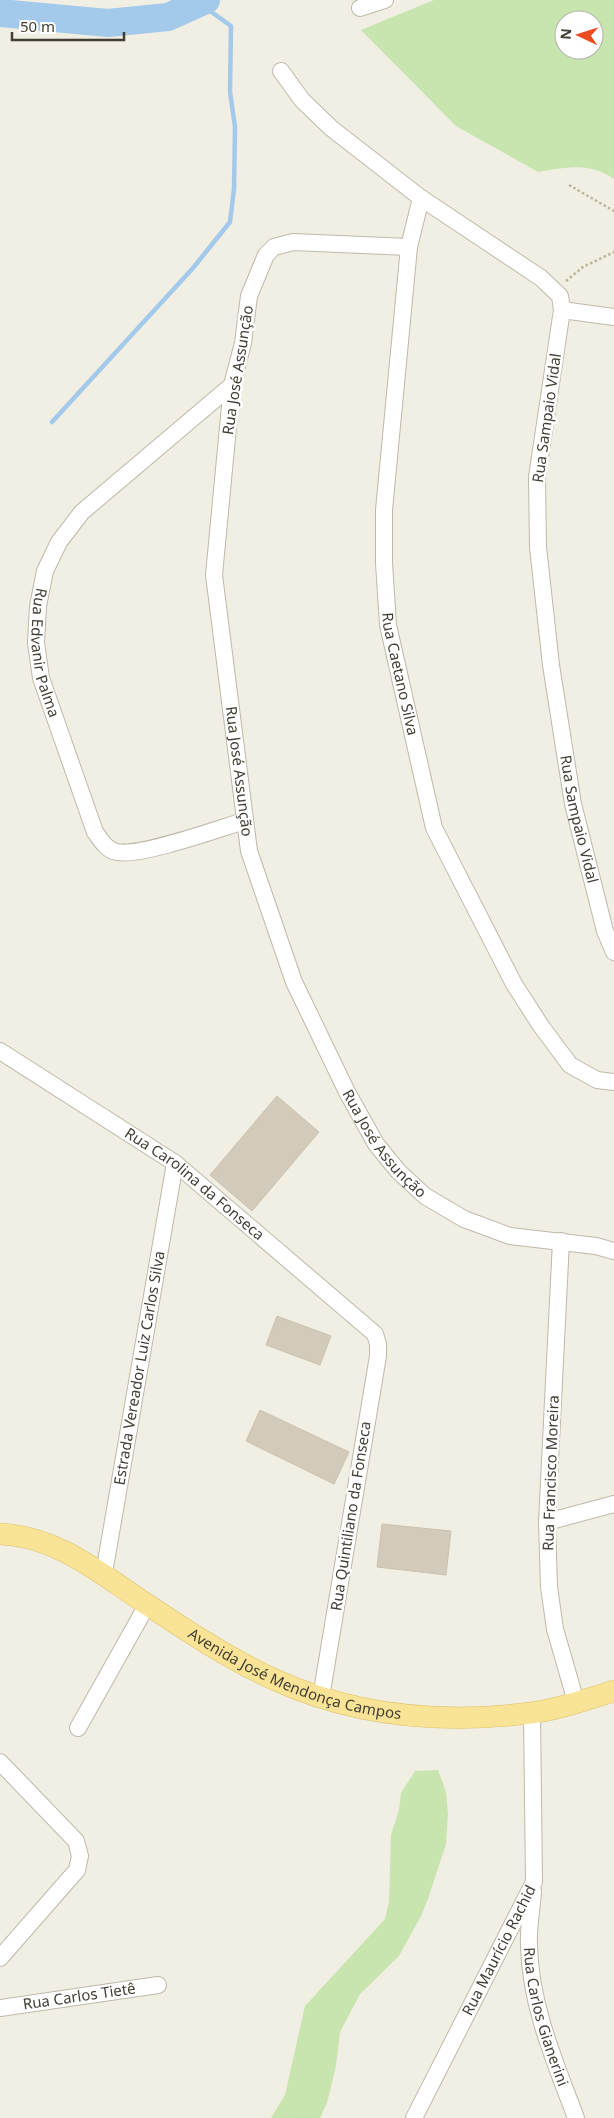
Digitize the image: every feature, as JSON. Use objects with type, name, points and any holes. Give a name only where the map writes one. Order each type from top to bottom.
[{"type":"main road","name":"Avenida José Mendonça Campos","points":[[0,1534],[37,1541],[58,1549],[104,1573],[147,1605],[226,1654],[270,1678],[321,1697],[383,1712],[456,1719],[532,1713],[614,1691]]},
{"type":"street","points":[[360,8],[386,0]]},
{"type":"street","points":[[281,71],[302,100],[332,128],[421,198],[556,290]]},
{"type":"street","name":"Rua Caetano Silva","points":[[421,198],[409,247],[384,510],[384,563],[388,625],[434,828],[514,984],[541,1026],[570,1065],[597,1080],[614,1082]]},
{"type":"street","name":"Rua José Assunção","points":[[409,247],[293,242],[274,247],[266,255],[249,296],[243,343],[232,385],[218,515],[214,575],[249,851],[294,982],[347,1092],[376,1144],[398,1171],[425,1196],[464,1219],[510,1236],[596,1246],[614,1251]]},
{"type":"street","name":"Rua Sampaio Vidal","points":[[556,290],[560,296],[562,310],[537,477],[538,546],[551,665],[573,804],[605,931],[614,952]]},
{"type":"street","points":[[562,310],[614,317]]},
{"type":"street","name":"Rua Edvanir Palma","points":[[232,385],[76,519],[59,542],[45,571],[38,606],[36,643],[41,678],[95,832],[106,848],[116,852],[129,853],[147,850],[244,821]]},
{"type":"street","name":"Rua Carolina da Fonseca","points":[[0,1051],[175,1164],[375,1334]]},
{"type":"street","name":"Estrada Vereador Luiz Carlos Silva","points":[[104,1573],[175,1164]]},
{"type":"street","name":"Rua Francisco Moreira","points":[[561,1241],[547,1522],[549,1587],[555,1629],[576,1702]]},
{"type":"street","name":"Rua Quintiliano da Fonseca","points":[[321,1697],[378,1356],[378,1344],[375,1334]]},
{"type":"street","points":[[547,1522],[614,1504]]},
{"type":"street","points":[[78,1728],[147,1605]]},
{"type":"street","name":"Rua Maurício Rachid","points":[[414,2118],[534,1882],[532,1713]]},
{"type":"street","points":[[0,1762],[76,1841],[80,1856],[76,1870],[0,1958]]},
{"type":"street","name":"Rua Carlos Gianerini","points":[[534,1882],[528,1944],[532,1981],[545,2034],[576,2118]]},
{"type":"street","name":"Rua Carlos Tietê","points":[[0,2008],[158,1985]]},
{"type":"path","points":[[568,185],[614,211]]},
{"type":"path","points":[[556,290],[583,267],[614,252]]},
{"type":"green space","points":[[434,0],[614,0],[614,179],[596,170],[578,167],[538,172],[456,126],[361,30]]},
{"type":"green space","points":[[438,1770],[446,1792],[448,1814],[446,1844],[421,1916],[399,1956],[360,1994],[340,2032],[336,2066],[327,2103],[320,2118],[271,2118],[285,2095],[305,2006],[385,1919],[389,1902],[391,1835],[399,1810],[401,1793],[415,1771]]},
{"type":"building","points":[[277,1096],[319,1132],[252,1211],[210,1175]]},
{"type":"building","points":[[277,1316],[331,1336],[320,1365],[266,1345]]},
{"type":"building","points":[[260,1410],[349,1452],[334,1484],[246,1441]]},
{"type":"building","points":[[382,1524],[451,1531],[446,1575],[377,1567]]},
{"type":"waterway","points":[[0,13],[108,23],[168,17],[206,0]]},
{"type":"waterway","points":[[52,422],[193,268],[230,222],[234,189],[235,127],[230,92],[231,26],[199,3]]}]
